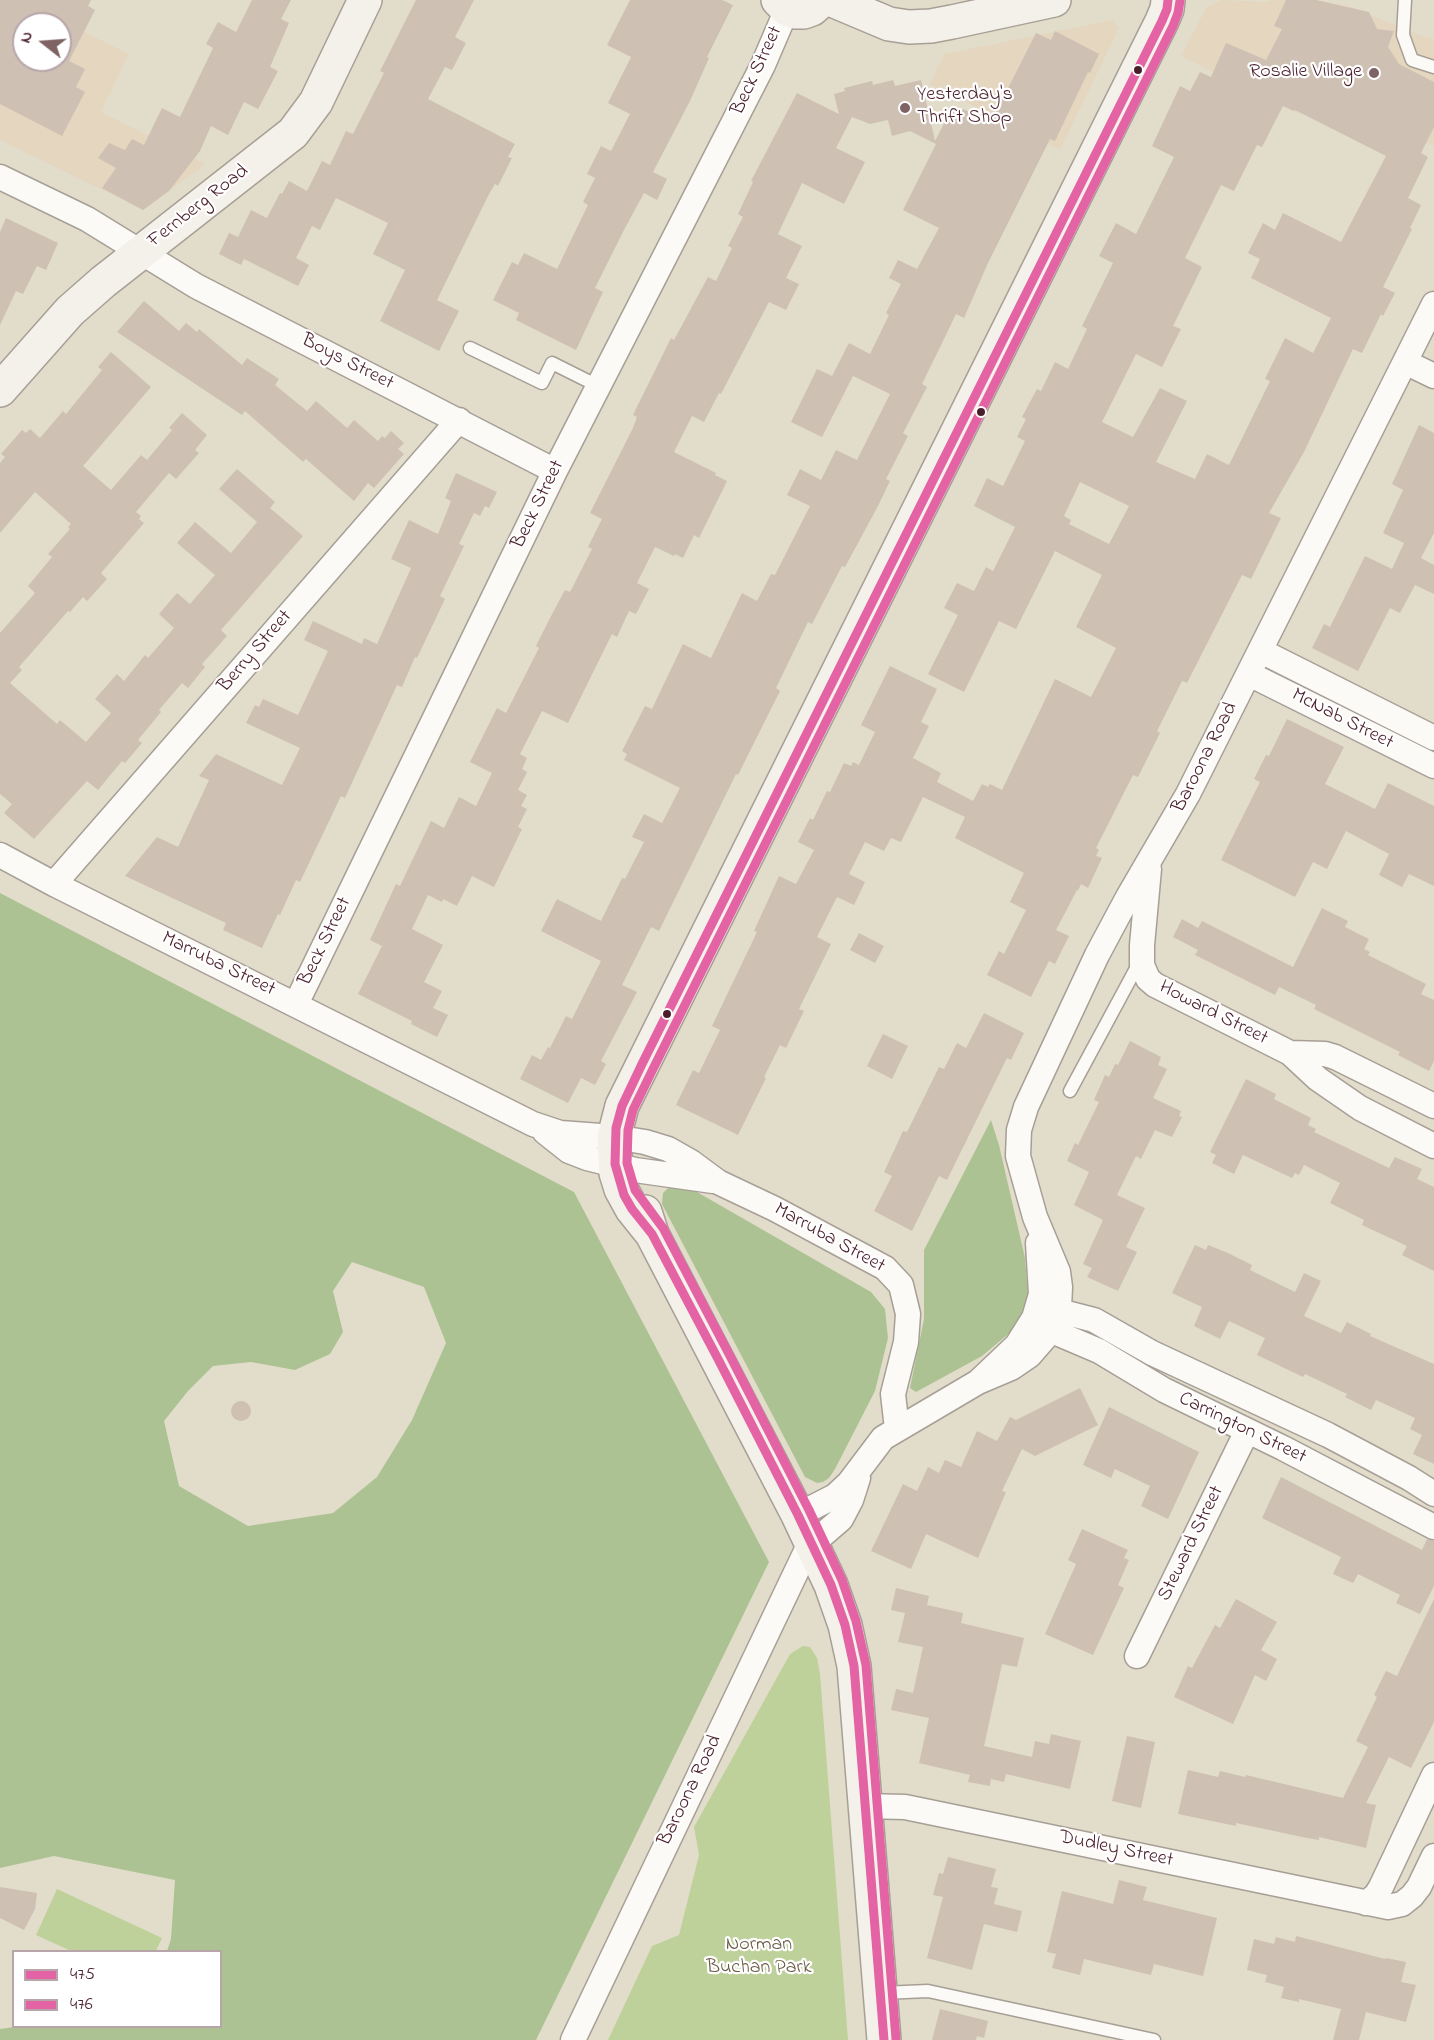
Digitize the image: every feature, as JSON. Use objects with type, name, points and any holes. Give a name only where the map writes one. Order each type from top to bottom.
[{"type":"street","name":"Fernberg Road","points":[[0,390],[70,312],[103,282],[293,133],[316,102],[365,0]]},
{"type":"street","points":[[782,4],[804,12],[812,9],[822,0]]},
{"type":"street","points":[[832,0],[889,24],[909,27],[942,24],[1054,0]]},
{"type":"street","points":[[884,2040],[852,1656],[840,1609],[806,1534],[652,1234],[628,1203],[618,1182],[624,1153],[622,1106],[1162,21],[1168,0]]},
{"type":"street","name":"Beck Street","points":[[296,1004],[555,471],[763,65],[782,4]]},
{"type":"street","name":"Boys Street","points":[[0,177],[87,219],[196,286],[555,471]]},
{"type":"street","name":"Baroona Road","points":[[573,2040],[806,1534],[835,1496],[849,1484],[879,1442],[978,1382],[1011,1368],[1040,1346],[1060,1292],[1059,1277],[1035,1217],[1017,1149],[1022,1119],[1097,955],[1188,794],[1434,304]]},
{"type":"street","points":[[1405,362],[1434,376]]},
{"type":"street","name":"Berry Street","points":[[54,884],[459,420]]},
{"type":"street","name":"McNab Street","points":[[1261,651],[1434,738]]},
{"type":"street","name":"McNab Street","points":[[1249,674],[1434,766]]},
{"type":"street","name":"Marruba Street","points":[[0,855],[533,1124],[569,1151],[624,1153],[657,1145],[675,1152],[718,1182],[775,1209],[890,1271],[899,1281],[907,1303],[908,1323],[906,1342],[893,1394],[897,1429]]},
{"type":"street","name":"Howard Street","points":[[1150,861],[1143,924],[1142,957],[1145,976],[1155,985],[1290,1053],[1318,1079],[1360,1108],[1434,1146]]},
{"type":"street","name":"Howard Street","points":[[1290,1053],[1325,1054],[1335,1057],[1434,1106]]},
{"type":"street","name":"Carrington Street","points":[[1049,1318],[1164,1390],[1434,1527]]},
{"type":"street","name":"Carrington Street","points":[[1049,1318],[1088,1318],[1097,1322],[1152,1353],[1328,1435],[1409,1478],[1434,1494]]},
{"type":"street","name":"Steward Street","points":[[1137,1656],[1247,1431]]},
{"type":"street","name":"Baroona Road","points":[[806,1534],[832,1529],[851,1500],[863,1464]]},
{"type":"street","points":[[1366,1902],[1376,1895],[1381,1887],[1434,1775]]},
{"type":"street","name":"Dudley Street","points":[[864,1806],[905,1806],[1388,1907],[1398,1906],[1405,1902],[1419,1887],[1434,1856]]},
{"type":"lane","points":[[1405,0],[1403,35],[1412,60],[1434,68]]},
{"type":"lane","points":[[470,348],[542,383],[552,363],[598,386]]},
{"type":"lane","points":[[1070,1091],[1142,957]]},
{"type":"lane","points":[[881,1993],[928,1991],[1155,2040]]},
{"type":"shaded area","points":[[0,0],[20,0],[44,12],[12,12],[12,72],[72,72],[72,26],[129,54],[101,112],[206,164],[143,210],[0,140]]},
{"type":"shaded area","points":[[1222,0],[1267,2],[1316,0],[1352,7],[1416,34],[1434,39],[1434,146],[1313,87],[1299,114],[1181,56],[1206,8]]},
{"type":"shaded area","points":[[1113,20],[1119,28],[1060,150],[930,84],[944,54]]},
{"type":"green space","points":[[0,893],[574,1192],[769,1562],[536,2040],[0,2040],[0,2029],[12,2027],[222,2028],[222,1950],[167,1950],[171,1939],[175,1880],[54,1856],[0,1868]],"holes":[[[352,1262],[424,1287],[446,1343],[412,1420],[377,1477],[333,1513],[248,1526],[179,1486],[164,1421],[188,1391],[213,1366],[251,1362],[295,1370],[330,1354],[343,1332],[333,1291]]]},
{"type":"green space","points":[[991,1120],[1025,1258],[1028,1297],[1025,1311],[1013,1330],[982,1356],[916,1392],[910,1388],[924,1319],[924,1250]]},
{"type":"green space","points":[[672,1184],[697,1192],[871,1292],[885,1309],[888,1338],[875,1391],[835,1469],[823,1482],[817,1483],[805,1477],[662,1204],[663,1193]]},
{"type":"green space","name":"Norman Buchan Park","points":[[803,1646],[810,1647],[817,1658],[820,1674],[848,2040],[608,2040],[652,1946],[679,1935],[699,1855],[694,1827],[790,1654]]},
{"type":"green space","points":[[57,1889],[162,1938],[156,1950],[69,1950],[36,1935]]},
{"type":"building","points":[[0,0],[91,0],[88,6],[95,10],[72,55],[72,12],[12,12],[12,72],[72,72],[72,62],[85,69],[76,87],[85,92],[62,136],[0,104]]},
{"type":"building","points":[[252,0],[291,0],[281,19],[289,23],[270,67],[278,71],[258,109],[244,102],[228,135],[211,126],[200,151],[169,191],[143,210],[102,188],[116,168],[98,158],[109,143],[125,150],[132,139],[144,145],[162,108],[180,117],[213,48],[206,44],[218,22],[236,32]]},
{"type":"building","points":[[416,0],[474,0],[455,37],[466,43],[452,70],[445,67],[428,99],[515,144],[508,157],[512,158],[498,186],[495,184],[489,194],[437,300],[459,311],[439,351],[380,321],[405,270],[373,254],[388,223],[336,198],[320,230],[312,226],[296,258],[309,265],[298,286],[244,259],[241,265],[219,254],[229,233],[238,237],[251,210],[267,218],[289,181],[307,191],[322,161],[330,165],[346,131],[353,134],[384,73],[380,71]]},
{"type":"building","points":[[630,0],[722,0],[733,5],[707,57],[709,58],[690,101],[653,172],[667,179],[657,200],[644,193],[624,230],[595,288],[603,292],[576,350],[516,320],[519,313],[493,300],[512,262],[518,265],[524,253],[557,269],[588,205],[583,202],[595,178],[587,174],[601,146],[611,151],[630,114],[608,103],[631,57],[607,45]]},
{"type":"building","points":[[1286,0],[1316,0],[1369,12],[1377,29],[1394,31],[1388,47],[1399,64],[1434,82],[1434,127],[1421,153],[1428,157],[1408,198],[1421,205],[1410,228],[1412,229],[1383,287],[1395,293],[1383,316],[1381,314],[1362,353],[1353,349],[1304,452],[1269,513],[1281,518],[1251,579],[1242,575],[1187,683],[1182,681],[1157,731],[1160,733],[1138,777],[1133,775],[1096,848],[1099,850],[1096,856],[1102,858],[1088,888],[1081,884],[1056,930],[1069,936],[1055,964],[1049,961],[1031,997],[987,975],[999,951],[1004,954],[1026,910],[1010,902],[1024,873],[955,838],[965,817],[923,797],[901,842],[891,838],[884,851],[865,842],[849,874],[865,882],[854,905],[837,897],[817,937],[831,944],[799,1009],[804,1011],[786,1048],[780,1045],[738,1135],[676,1105],[693,1070],[699,1073],[720,1030],[712,1026],[757,932],[754,931],[779,876],[796,884],[814,850],[798,842],[810,818],[813,820],[844,763],[851,766],[853,762],[859,765],[875,732],[861,725],[890,666],[937,689],[921,722],[929,726],[913,758],[941,773],[937,782],[973,801],[982,784],[988,787],[990,784],[1002,790],[1055,679],[1091,697],[1116,648],[1076,627],[1102,575],[1055,551],[1016,629],[999,621],[964,692],[928,674],[958,615],[944,608],[957,583],[974,591],[986,567],[993,571],[1015,527],[974,506],[987,478],[1003,486],[1025,441],[1017,437],[1026,419],[1022,417],[1037,389],[1041,391],[1055,362],[1068,369],[1087,329],[1082,326],[1113,263],[1099,256],[1116,223],[1136,234],[1174,157],[1152,146],[1180,86],[1190,91],[1200,72],[1211,77],[1226,43],[1266,60],[1282,29],[1274,26]],"holes":[[[1283,106],[1386,156],[1341,242],[1283,213],[1275,230],[1263,223],[1248,253],[1260,259],[1251,278],[1331,318],[1313,353],[1285,338],[1265,379],[1270,381],[1229,465],[1207,454],[1195,479],[1156,462],[1187,401],[1160,388],[1133,437],[1102,422],[1136,354],[1162,367],[1181,329],[1173,326],[1202,267],[1185,258],[1221,185],[1234,191],[1257,145],[1262,147]],[[1080,482],[1129,506],[1109,544],[1069,524],[1071,520],[1064,516]]]},
{"type":"building","points":[[1055,31],[1099,54],[1055,141],[1050,139],[988,263],[964,318],[956,314],[922,384],[927,387],[903,433],[908,436],[886,479],[890,481],[878,506],[845,567],[842,566],[812,624],[808,622],[776,688],[780,691],[738,775],[736,774],[659,931],[651,927],[622,985],[637,992],[601,1061],[606,1064],[595,1085],[581,1078],[568,1103],[520,1079],[532,1055],[541,1060],[548,1047],[550,1048],[566,1016],[572,1019],[601,961],[541,931],[557,899],[601,921],[622,878],[625,879],[644,842],[632,837],[644,814],[662,823],[680,788],[624,760],[627,754],[622,751],[645,706],[652,709],[683,644],[711,658],[742,593],[757,601],[771,574],[775,575],[810,506],[787,495],[800,469],[821,480],[836,450],[857,460],[890,394],[853,376],[822,437],[791,422],[817,369],[832,376],[849,343],[870,354],[889,315],[886,313],[901,284],[889,278],[898,260],[917,269],[939,228],[903,210],[936,144],[910,131],[892,136],[888,120],[870,124],[852,117],[836,148],[865,162],[844,204],[802,183],[778,234],[802,246],[786,278],[799,284],[786,310],[769,302],[704,422],[692,416],[674,452],[727,481],[699,538],[694,535],[683,558],[655,547],[637,583],[649,589],[636,614],[629,611],[617,637],[612,634],[568,723],[542,711],[520,754],[527,758],[522,769],[527,772],[518,790],[527,795],[521,806],[527,809],[518,827],[522,829],[494,887],[472,876],[457,906],[428,895],[412,929],[443,945],[424,982],[442,991],[433,1008],[448,1015],[437,1037],[411,1024],[412,1021],[358,994],[382,946],[370,940],[396,884],[400,886],[431,821],[444,828],[459,797],[476,806],[492,773],[470,762],[497,708],[506,713],[539,648],[536,646],[549,620],[565,590],[570,592],[592,549],[588,547],[602,519],[590,513],[633,428],[637,417],[633,415],[671,338],[674,340],[708,277],[716,281],[732,248],[728,246],[743,217],[738,214],[753,182],[751,181],[797,93],[839,114],[834,94],[845,91],[844,88],[872,81],[873,85],[893,80],[895,86],[921,80],[935,141],[952,108],[961,112],[963,109],[991,122],[1036,33],[1051,40]]},
{"type":"building","points":[[6,218],[58,243],[46,270],[37,266],[23,294],[16,291],[0,325],[0,232]]},
{"type":"building","points":[[144,301],[179,331],[186,323],[197,332],[199,329],[242,365],[247,358],[279,379],[275,385],[307,411],[316,401],[347,428],[354,420],[378,441],[382,436],[385,438],[391,431],[404,443],[398,449],[404,454],[374,488],[368,483],[354,501],[306,459],[303,462],[245,411],[242,415],[117,332]]},
{"type":"building","points":[[111,352],[151,387],[83,466],[111,490],[141,455],[147,460],[172,430],[169,428],[182,413],[207,435],[195,450],[199,453],[176,479],[169,473],[136,512],[144,523],[101,573],[107,579],[87,601],[83,597],[70,612],[68,611],[19,667],[22,670],[10,683],[57,724],[60,720],[86,742],[111,713],[95,699],[117,674],[124,681],[145,655],[148,658],[174,628],[159,614],[177,593],[190,604],[215,575],[177,543],[195,522],[231,553],[257,522],[219,489],[237,469],[275,502],[270,508],[303,536],[221,630],[227,636],[202,664],[205,667],[188,688],[182,683],[159,710],[161,712],[138,740],[142,743],[125,763],[122,761],[98,790],[87,781],[34,839],[4,813],[12,804],[0,794],[0,633],[35,593],[28,586],[52,557],[48,554],[70,529],[68,527],[71,524],[35,492],[0,533],[0,463],[5,457],[1,454],[22,430],[26,433],[30,429],[40,438],[63,411],[66,414],[102,370],[98,367]]},
{"type":"building","points":[[1419,425],[1434,433],[1434,533],[1421,558],[1434,565],[1434,594],[1415,585],[1400,613],[1390,608],[1358,671],[1312,648],[1324,624],[1330,627],[1365,556],[1392,569],[1404,543],[1383,533],[1403,490],[1392,484]]},
{"type":"building","points":[[456,473],[497,492],[489,508],[485,506],[480,516],[474,513],[459,544],[464,546],[440,596],[445,599],[417,658],[415,657],[402,687],[397,685],[345,798],[341,796],[300,882],[296,880],[262,948],[223,930],[226,923],[125,876],[157,837],[178,847],[209,780],[199,776],[216,754],[282,785],[300,748],[246,723],[255,705],[259,707],[263,699],[298,715],[328,651],[304,640],[313,621],[362,644],[364,638],[377,644],[411,568],[391,559],[409,520],[438,534],[451,501],[445,498]]},
{"type":"building","points":[[1287,719],[1344,747],[1325,784],[1375,809],[1388,783],[1434,806],[1434,886],[1409,874],[1402,887],[1379,875],[1389,854],[1346,831],[1327,869],[1313,862],[1295,897],[1221,860],[1260,782],[1254,779],[1266,755],[1269,756]]},
{"type":"building","points":[[1322,908],[1348,921],[1345,927],[1369,939],[1364,949],[1370,952],[1368,955],[1426,984],[1421,994],[1434,1000],[1434,1061],[1429,1071],[1398,1055],[1400,1052],[1314,1009],[1316,1005],[1279,987],[1275,995],[1195,955],[1198,950],[1173,937],[1182,919],[1198,928],[1202,921],[1293,967]]},
{"type":"building","points":[[859,933],[884,946],[875,963],[850,950]]},
{"type":"building","points":[[984,1013],[1024,1033],[1011,1060],[1007,1058],[947,1180],[939,1176],[912,1231],[874,1211],[892,1176],[884,1172],[903,1131],[907,1132],[939,1067],[944,1069],[957,1043],[966,1048]]},
{"type":"building","points":[[883,1034],[908,1046],[892,1079],[867,1066]]},
{"type":"building","points":[[1130,1041],[1161,1057],[1158,1065],[1167,1069],[1153,1098],[1181,1111],[1179,1116],[1182,1117],[1172,1137],[1155,1130],[1141,1159],[1136,1156],[1117,1195],[1145,1208],[1126,1247],[1137,1252],[1118,1291],[1087,1277],[1092,1268],[1083,1264],[1103,1220],[1074,1205],[1089,1172],[1067,1161],[1075,1143],[1078,1145],[1099,1102],[1094,1100],[1105,1075],[1109,1077],[1115,1064],[1118,1065]]},
{"type":"building","points":[[1246,1079],[1276,1094],[1274,1099],[1311,1118],[1308,1125],[1316,1129],[1314,1132],[1389,1168],[1395,1157],[1422,1169],[1417,1179],[1434,1187],[1434,1271],[1402,1255],[1407,1246],[1362,1225],[1364,1220],[1330,1203],[1340,1183],[1304,1165],[1299,1175],[1295,1173],[1292,1178],[1243,1155],[1234,1174],[1212,1163],[1216,1155],[1210,1152]]},
{"type":"building","points":[[1195,1245],[1206,1250],[1208,1245],[1228,1253],[1252,1265],[1250,1270],[1295,1292],[1304,1273],[1321,1281],[1304,1316],[1341,1333],[1347,1322],[1371,1334],[1370,1336],[1434,1364],[1434,1464],[1413,1454],[1422,1435],[1410,1429],[1415,1418],[1376,1400],[1371,1410],[1345,1397],[1347,1394],[1305,1374],[1303,1377],[1257,1355],[1265,1338],[1229,1321],[1220,1339],[1194,1326],[1202,1307],[1172,1293]]},
{"type":"building","points":[[1080,1388],[1098,1425],[1035,1456],[1022,1449],[1002,1491],[1006,1492],[978,1558],[926,1534],[911,1569],[871,1551],[903,1484],[917,1491],[928,1467],[939,1473],[945,1460],[961,1467],[977,1431],[997,1441],[1010,1417],[1016,1420]]},
{"type":"building","points":[[237,1401],[245,1401],[251,1407],[251,1415],[245,1421],[237,1421],[231,1415],[231,1407]]},
{"type":"building","points":[[1109,1407],[1199,1452],[1168,1519],[1141,1506],[1150,1486],[1115,1469],[1111,1478],[1083,1465]]},
{"type":"building","points":[[1281,1477],[1422,1550],[1427,1539],[1434,1541],[1434,1586],[1420,1614],[1396,1603],[1400,1595],[1358,1574],[1353,1583],[1333,1574],[1341,1557],[1262,1518]]},
{"type":"building","points":[[1082,1529],[1128,1550],[1124,1558],[1129,1560],[1118,1585],[1124,1588],[1093,1655],[1045,1634],[1076,1564],[1068,1560]]},
{"type":"building","points":[[896,1588],[929,1596],[927,1605],[963,1613],[961,1623],[1024,1638],[1017,1667],[1002,1664],[984,1746],[1032,1757],[1035,1741],[1049,1744],[1051,1734],[1081,1741],[1070,1789],[1006,1774],[1004,1782],[991,1779],[990,1786],[968,1782],[970,1775],[919,1763],[929,1718],[891,1710],[896,1689],[913,1693],[923,1647],[898,1642],[905,1613],[891,1610]]},
{"type":"building","points":[[1236,1599],[1277,1622],[1261,1650],[1277,1659],[1266,1681],[1255,1675],[1233,1724],[1174,1697],[1188,1666],[1192,1668],[1215,1625],[1220,1628]]},
{"type":"building","points":[[1434,1599],[1434,1722],[1411,1768],[1389,1757],[1366,1803],[1376,1805],[1366,1848],[1319,1837],[1319,1840],[1178,1814],[1188,1770],[1218,1777],[1220,1771],[1245,1777],[1246,1775],[1343,1798],[1368,1747],[1356,1741],[1377,1697],[1374,1695],[1386,1671],[1397,1676]]},
{"type":"building","points":[[1127,1736],[1155,1742],[1141,1808],[1112,1801]]},
{"type":"building","points":[[948,1857],[996,1869],[991,1887],[998,1888],[994,1904],[1022,1911],[1017,1932],[984,1924],[972,1970],[927,1958],[943,1897],[933,1895],[939,1873],[943,1874]]},
{"type":"building","points":[[1119,1880],[1147,1887],[1143,1900],[1217,1918],[1203,1976],[1154,1964],[1151,1975],[1084,1959],[1080,1975],[1052,1968],[1056,1954],[1047,1952],[1062,1891],[1113,1904]]},
{"type":"building","points":[[0,1887],[37,1893],[35,1909],[24,1930],[0,1918]]},
{"type":"building","points":[[1296,1936],[1385,1959],[1406,1962],[1401,1982],[1416,1985],[1406,2022],[1366,2012],[1359,2040],[1333,2040],[1341,2009],[1299,1999],[1299,2002],[1281,1998],[1284,1987],[1265,1982],[1267,1975],[1247,1970],[1254,1939],[1274,1944],[1276,1937],[1295,1942]]},
{"type":"building","points":[[940,2009],[988,2021],[984,2038],[977,2036],[976,2040],[932,2040]]},
{"type":"transit line","name":"475","points":[[884,2040],[854,1666],[845,1625],[831,1585],[798,1515],[718,1359],[652,1234],[624,1195],[615,1164],[616,1128],[622,1106],[642,1064],[1162,21],[1168,0]]},
{"type":"transit line","name":"476","points":[[896,2039],[866,1665],[856,1621],[842,1580],[809,1510],[663,1228],[635,1190],[627,1163],[628,1130],[633,1110],[653,1069],[1173,26],[1180,1]]},
{"type":"place","name":"Rosalie Village","points":[[1374,73]]},
{"type":"place","name":"Yesterday's Thrift Shop","points":[[905,108]]}]
